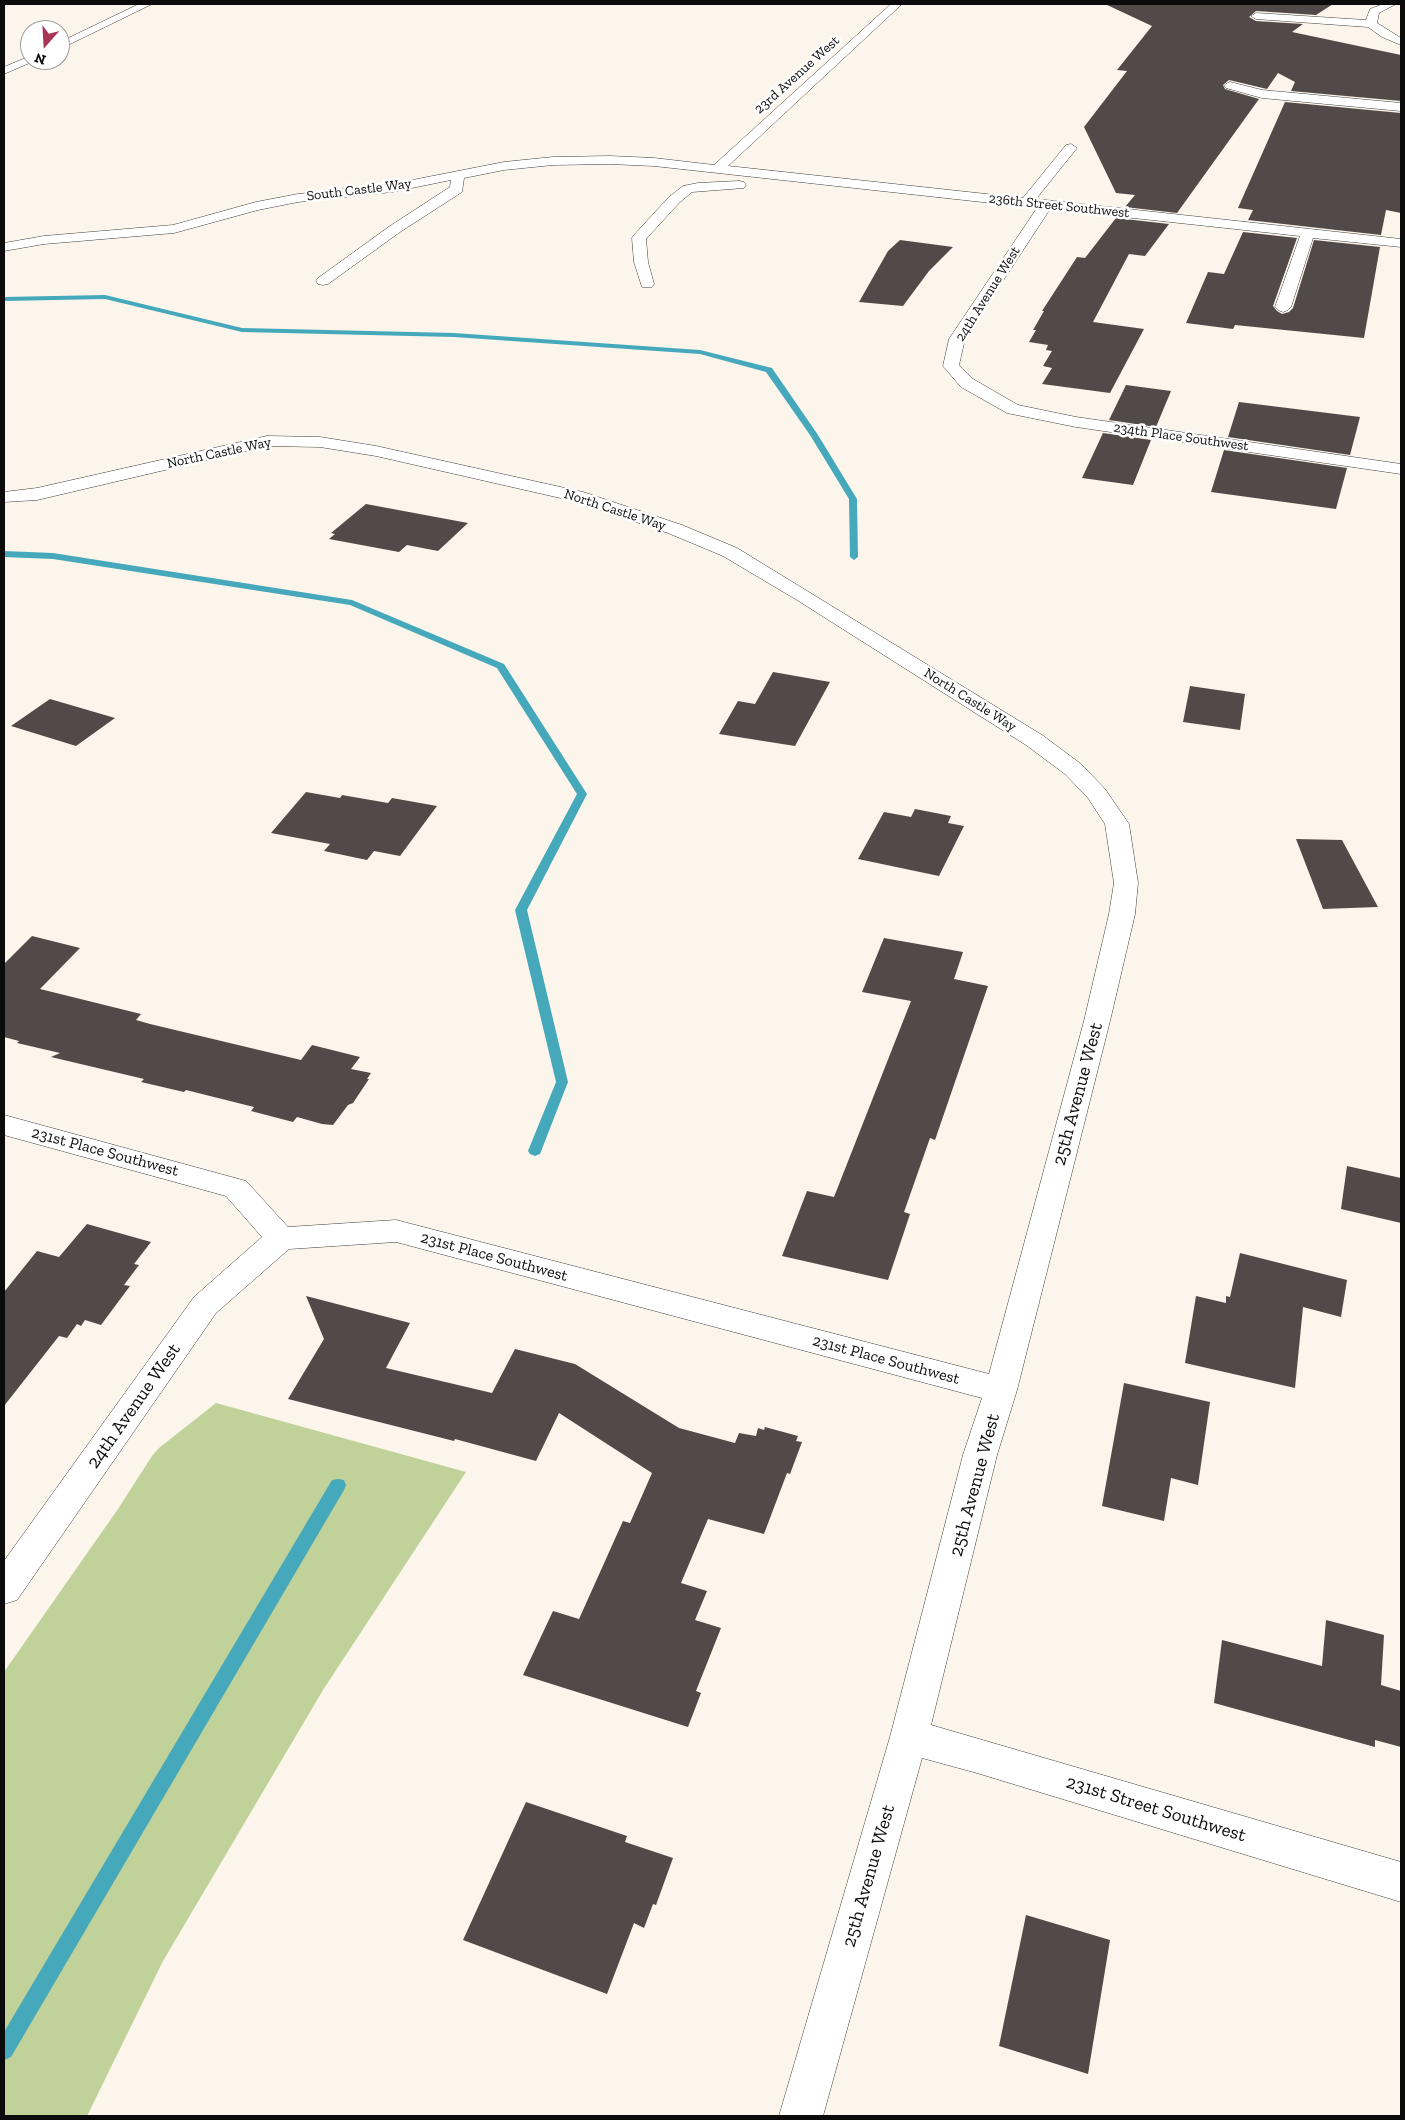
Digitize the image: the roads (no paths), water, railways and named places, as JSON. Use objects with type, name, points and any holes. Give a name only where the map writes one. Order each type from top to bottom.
[{"type":"street","points":[[70,41],[147,4]]},
{"type":"street","name":"23rd Avenue West","points":[[717,169],[897,4]]},
{"type":"street","points":[[1371,24],[1374,11],[1391,4]]},
{"type":"street","points":[[1256,16],[1371,24],[1386,36],[1401,42]]},
{"type":"street","points":[[4,71],[20,64]]},
{"type":"street","points":[[1230,86],[1262,94],[1401,108]]},
{"type":"street","points":[[1027,202],[1070,148]]},
{"type":"street","name":"South Castle Way","points":[[4,247],[44,240],[174,229],[256,206],[298,198],[392,188],[504,166],[553,161],[654,162],[717,169]]},
{"type":"street","name":"236th Street Southwest","points":[[717,169],[1401,243]]},
{"type":"street","points":[[323,281],[394,229],[457,189],[458,175]]},
{"type":"street","points":[[647,284],[641,262],[640,238],[674,200],[688,190],[698,187],[759,186],[772,184],[789,177]]},
{"type":"street","name":"24th Avenue West","points":[[967,383],[950,366],[957,339],[1046,204]]},
{"type":"street","points":[[1284,307],[1308,233]]},
{"type":"street","name":"234th Place Southwest","points":[[967,383],[1013,409],[1076,422],[1401,469]]},
{"type":"street","name":"North Castle Way","points":[[4,497],[37,494],[119,476],[220,450],[276,441],[320,442],[376,451],[554,491],[611,507],[675,529],[730,552],[1034,740],[1073,769],[1097,794],[1116,824],[1122,850]]},
{"type":"street","name":"25th Avenue West","points":[[801,2116],[909,1737],[980,1455],[1002,1390],[1018,1319],[1097,1021],[1122,914],[1126,883],[1122,850]]},
{"type":"street","name":"231st Place Southwest","points":[[4,1125],[236,1188],[281,1238],[396,1231],[1002,1390]]},
{"type":"street","name":"24th Avenue West","points":[[4,1589],[205,1305],[281,1238]]},
{"type":"street","name":"231st Street Southwest","points":[[909,1737],[977,1755],[1401,1882]]},
{"type":"waterway","points":[[4,299],[105,297],[242,330],[454,335],[700,352],[769,370],[814,435],[853,499],[854,557]]},
{"type":"waterway","points":[[4,554],[53,556],[352,603],[501,666],[582,794],[521,910],[562,1082],[535,1151]]},
{"type":"waterway","points":[[4,2050],[338,1485]]}]
